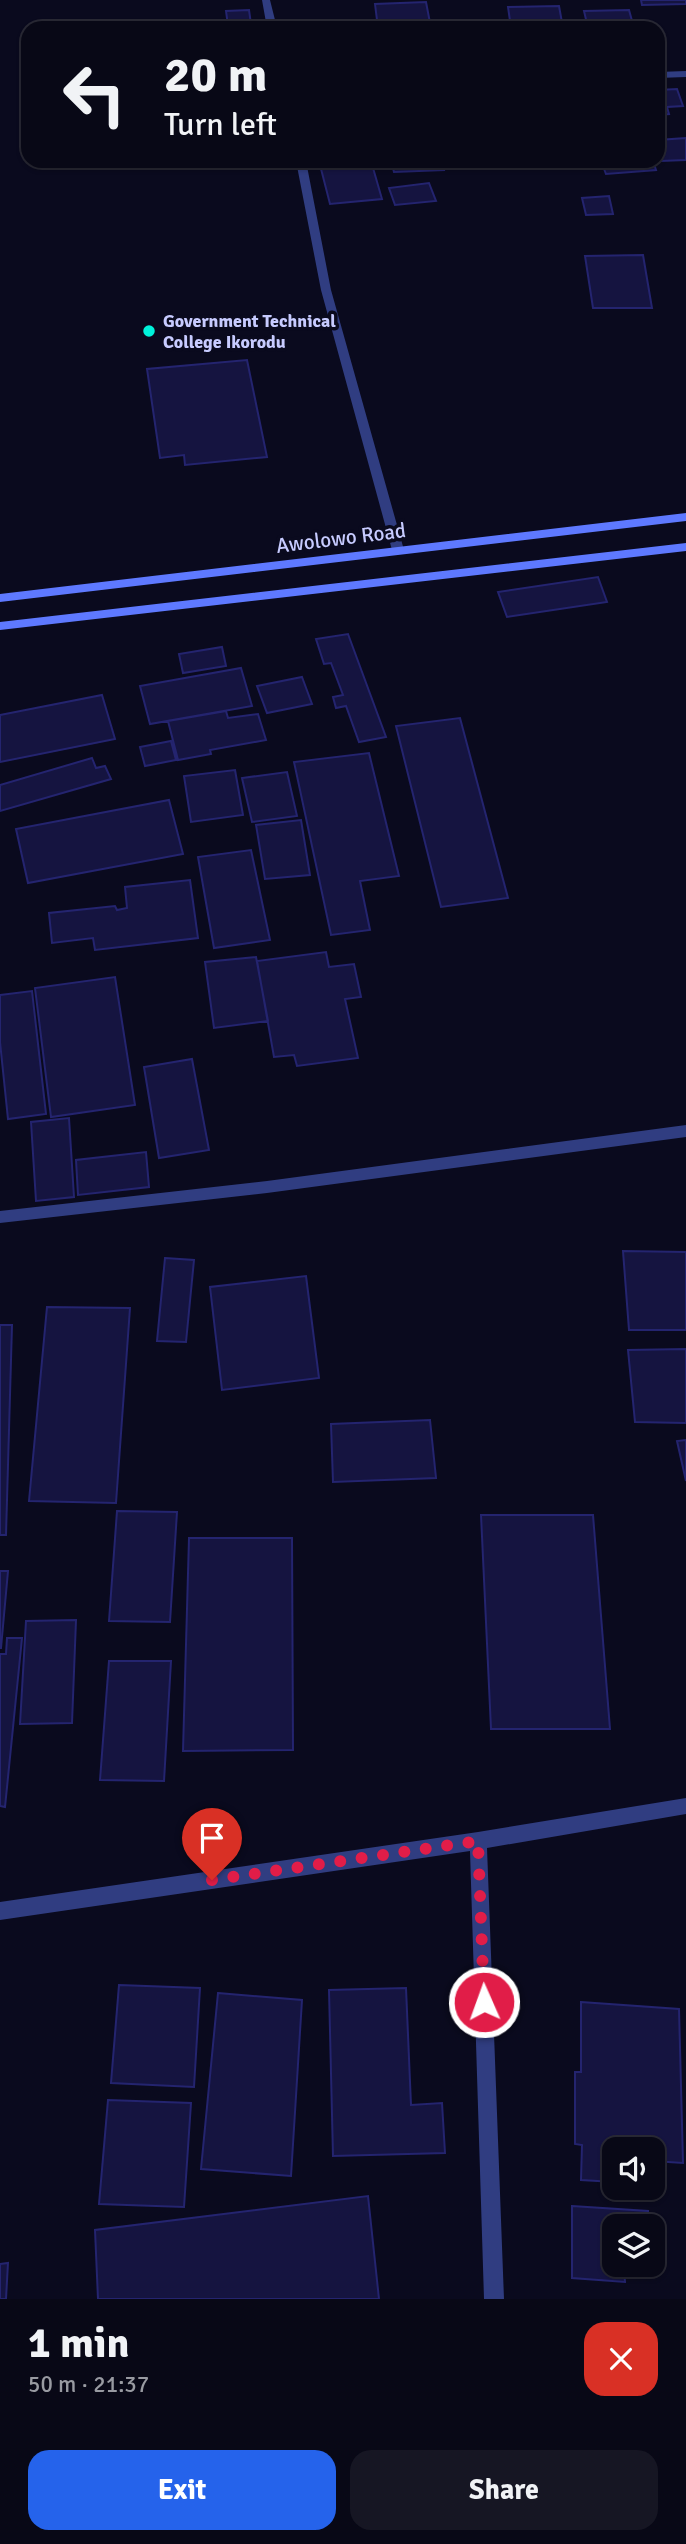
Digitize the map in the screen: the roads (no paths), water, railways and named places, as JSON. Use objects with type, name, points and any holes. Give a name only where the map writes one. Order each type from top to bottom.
[{"type":"main road","name":"Awolowo Road","points":[[0,598],[686,517]]},
{"type":"main road","points":[[0,626],[686,547]]},
{"type":"street","points":[[267,0],[271,21]]},
{"type":"street","points":[[665,75],[686,74]]},
{"type":"street","points":[[303,168],[326,290],[398,550]]},
{"type":"street","points":[[0,1217],[267,1187],[686,1131]]},
{"type":"street","points":[[0,1911],[478,1841],[686,1806]]},
{"type":"street","points":[[478,1841],[494,2299]]},
{"type":"place","name":"Government Technical College Ikorodu","points":[[149,331]]}]
